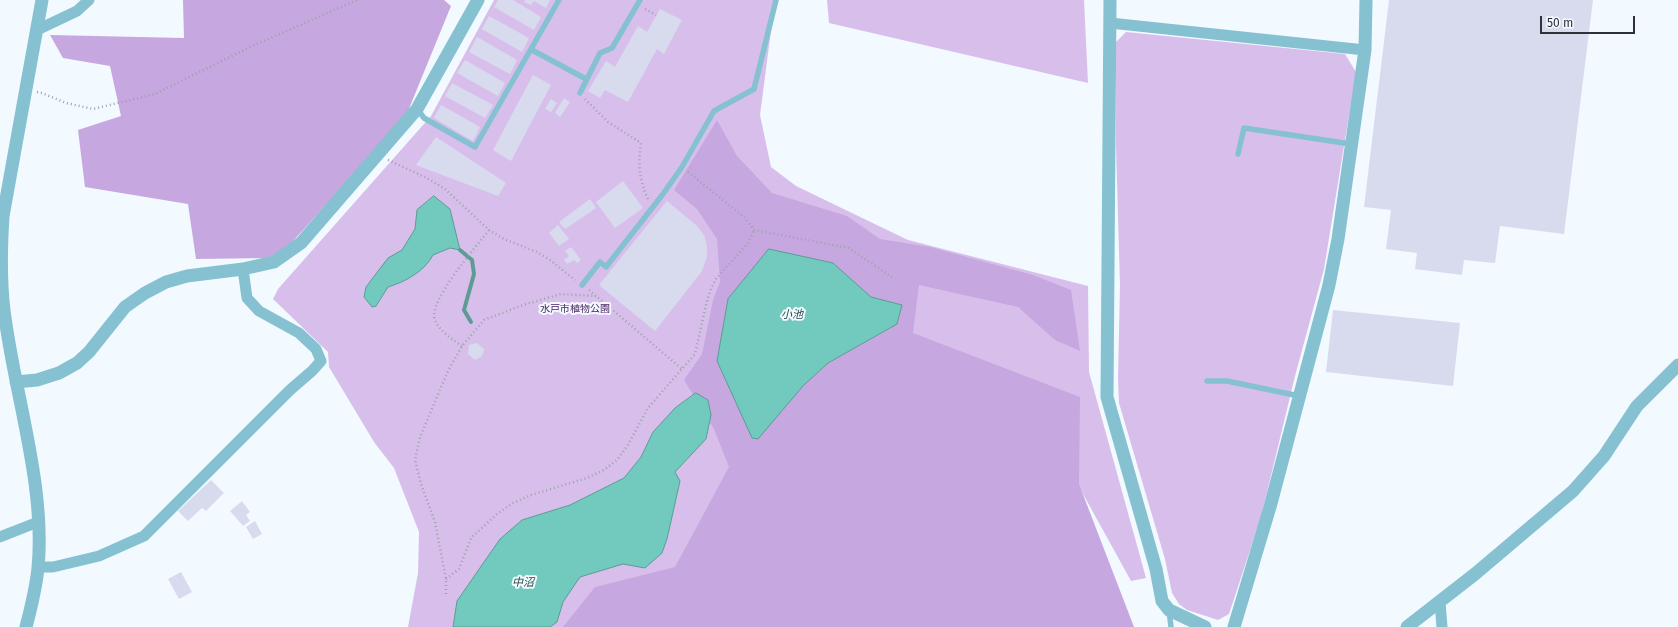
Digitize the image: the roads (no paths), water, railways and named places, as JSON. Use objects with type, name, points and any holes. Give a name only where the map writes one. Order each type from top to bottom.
[{"type":"street","points":[[26,627],[38,567],[38,522],[35,486],[4,311],[1,276],[2,216],[42,0]]},
{"type":"street","points":[[37,30],[77,11],[89,0]]},
{"type":"street","points":[[16,382],[37,380],[59,373],[77,363],[89,352],[125,307],[145,293],[166,282],[187,276],[243,269],[274,262],[301,243],[418,109],[478,0]]},
{"type":"street","points":[[1110,0],[1106,397],[1156,569],[1162,601],[1169,610],[1205,627]]},
{"type":"street","points":[[1234,627],[1270,507],[1329,285],[1365,50],[1366,0]]},
{"type":"street","points":[[1110,23],[1365,50]]},
{"type":"street","points":[[38,567],[53,567],[99,556],[144,536],[290,390],[312,372],[321,361],[316,349],[299,333],[259,311],[247,298],[243,269]]},
{"type":"street","points":[[1408,627],[1572,491],[1604,456],[1637,406],[1678,365]]},
{"type":"street","points":[[0,537],[38,522]]},
{"type":"street","points":[[1440,602],[1442,627]]},
{"type":"lane","points":[[418,109],[424,118],[476,147],[559,0]]},
{"type":"lane","points":[[582,285],[600,262],[606,267],[653,207],[682,167],[714,110],[754,89],[776,0]]},
{"type":"lane","points":[[580,93],[600,53],[612,48],[639,2]]},
{"type":"lane","points":[[532,50],[586,79]]},
{"type":"lane","points":[[1238,154],[1244,128],[1351,144]]},
{"type":"lane","points":[[1207,381],[1227,381],[1299,396]]},
{"type":"lane","points":[[1169,610],[1171,627]]},
{"type":"water","points":[[434,196],[450,209],[460,250],[450,248],[433,255],[420,271],[401,282],[388,287],[376,306],[372,307],[364,297],[366,287],[388,258],[402,250],[415,229],[417,210]]},
{"type":"water","name":"小池","points":[[769,249],[833,263],[871,297],[902,305],[897,324],[828,363],[803,386],[758,439],[752,438],[717,361],[728,299]]},
{"type":"water","name":"中沼","points":[[696,393],[708,400],[711,415],[706,439],[675,472],[680,481],[667,539],[662,553],[645,568],[623,564],[580,577],[563,602],[557,622],[550,627],[453,627],[457,601],[500,539],[522,520],[570,505],[624,478],[641,457],[653,432],[675,408]]},
{"type":"waterway","points":[[460,250],[472,260],[474,274],[464,310],[471,322]]},
{"type":"park label","name":"水戸市植物公園","points":[[575,309]]}]
